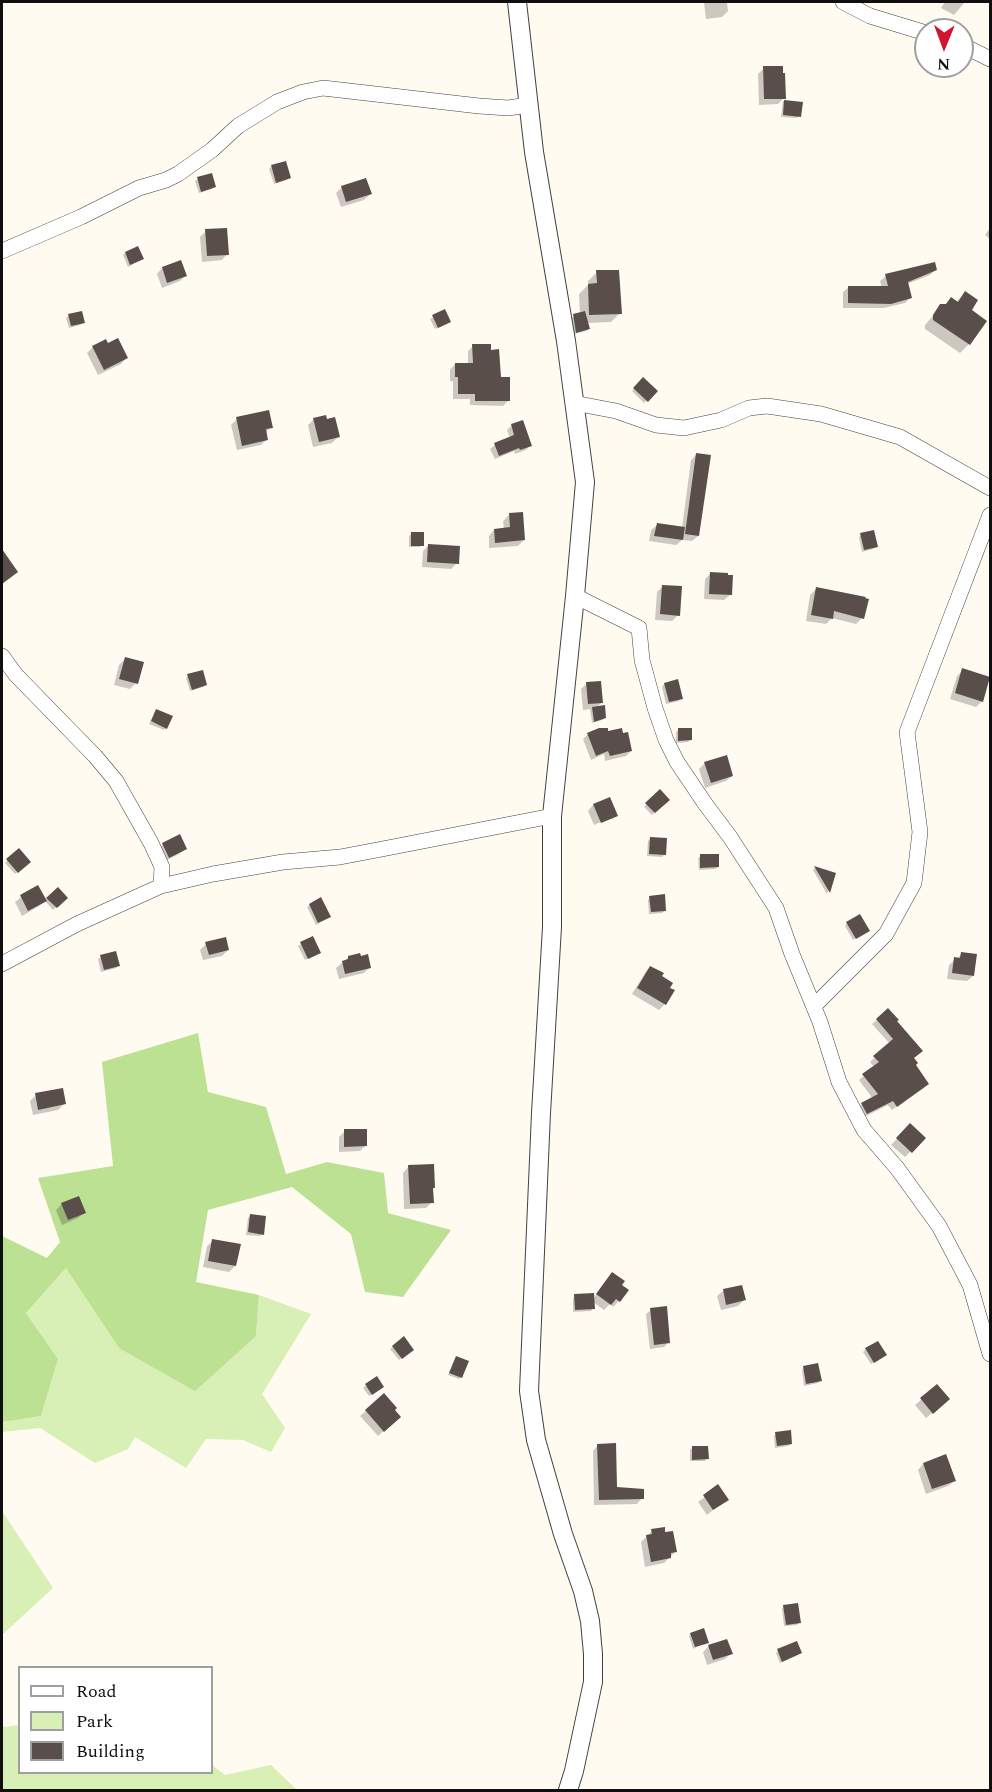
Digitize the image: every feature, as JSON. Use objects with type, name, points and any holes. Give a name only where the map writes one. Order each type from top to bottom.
[{"type":"street","points":[[517,2],[534,152],[566,341],[585,482],[552,816],[552,927],[541,1113],[530,1391],[536,1440],[563,1534],[583,1591],[590,1621],[593,1682],[568,1791]]},
{"type":"street","points":[[843,2],[870,16],[914,29]]},
{"type":"street","points":[[974,51],[990,59]]},
{"type":"street","points":[[2,250],[81,217],[139,188],[178,174],[212,150],[238,126],[277,102],[303,92],[323,88],[479,106],[508,108],[529,105]]},
{"type":"street","points":[[574,403],[616,411],[656,425],[684,428],[721,420],[749,408],[767,406],[821,414],[900,437],[990,488]]},
{"type":"street","points":[[814,1006],[886,934],[914,883],[920,832],[906,732],[990,515]]},
{"type":"street","points":[[575,596],[639,628],[642,660],[666,740],[677,762],[776,908],[820,1022],[839,1082],[864,1130],[897,1168],[939,1226],[970,1285],[990,1354]]},
{"type":"street","points":[[2,656],[16,675],[95,756],[116,782],[162,867],[161,886]]},
{"type":"street","points":[[2,964],[77,924],[161,886],[283,862],[340,857],[552,816]]},
{"type":"green space","points":[[198,1033],[208,1092],[266,1107],[286,1174],[327,1162],[384,1173],[388,1213],[451,1230],[403,1297],[365,1292],[351,1234],[292,1187],[208,1210],[196,1282],[259,1295],[256,1336],[195,1391],[119,1348],[66,1268],[26,1313],[58,1359],[41,1416],[2,1422],[2,1236],[47,1258],[60,1242],[38,1178],[113,1166],[102,1062]]},
{"type":"green space","points":[[67,1267],[119,1348],[256,1336],[259,1295],[311,1314],[262,1394],[285,1428],[271,1452],[243,1440],[206,1439],[186,1468],[135,1437],[128,1449],[95,1463],[40,1428],[2,1432],[2,1422],[41,1416],[58,1359],[26,1313]]},
{"type":"green space","points":[[2,1511],[53,1588],[2,1635]]},
{"type":"green space","points":[[2,1725],[4,1727],[18,1725],[18,1774],[213,1774],[213,1766],[225,1775],[271,1765],[297,1790],[2,1790]]},
{"type":"building","points":[[763,66],[783,66],[786,99],[764,99]]},
{"type":"building","points":[[784,100],[803,102],[801,117],[783,115]]},
{"type":"building","points":[[286,161],[291,178],[276,183],[271,165]]},
{"type":"building","points":[[212,173],[216,187],[201,192],[197,177]]},
{"type":"building","points":[[366,178],[372,194],[346,202],[341,186]]},
{"type":"building","points":[[227,228],[229,255],[207,256],[205,229]]},
{"type":"building","points":[[138,246],[144,259],[130,265],[125,252]]},
{"type":"building","points":[[181,260],[187,276],[167,283],[162,267]]},
{"type":"building","points":[[935,262],[937,270],[908,282],[912,298],[891,304],[848,303],[848,286],[888,286],[885,274]]},
{"type":"building","points":[[596,270],[619,270],[622,314],[589,315],[588,284],[597,283]]},
{"type":"building","points":[[965,291],[978,300],[972,310],[987,321],[970,345],[933,320],[933,315],[940,304],[946,304],[951,297],[958,302]]},
{"type":"building","points":[[445,309],[451,322],[438,328],[432,315]]},
{"type":"building","points":[[82,311],[85,323],[71,326],[68,314]]},
{"type":"building","points":[[585,311],[590,329],[576,333],[573,314]]},
{"type":"building","points":[[118,338],[128,358],[104,370],[92,346],[106,339],[108,343]]},
{"type":"building","points":[[472,344],[491,344],[491,350],[499,349],[501,377],[510,377],[510,401],[475,401],[475,394],[458,394],[455,363],[473,363]]},
{"type":"building","points":[[643,377],[658,391],[648,402],[633,388]]},
{"type":"building","points":[[269,410],[273,428],[266,429],[268,440],[242,446],[236,417]]},
{"type":"building","points":[[326,415],[327,419],[335,417],[340,437],[319,442],[313,418]]},
{"type":"building","points":[[523,420],[532,446],[520,450],[519,448],[499,456],[494,443],[514,435],[511,424]]},
{"type":"building","points":[[696,453],[711,455],[699,536],[685,534]]},
{"type":"building","points":[[523,512],[525,540],[495,543],[494,529],[510,527],[509,513]]},
{"type":"building","points":[[657,523],[685,527],[683,540],[654,536]]},
{"type":"building","points":[[874,530],[878,547],[864,550],[860,533]]},
{"type":"building","points":[[411,532],[424,532],[424,546],[411,546]]},
{"type":"building","points":[[428,544],[460,546],[459,564],[427,562]]},
{"type":"building","points":[[2,549],[18,572],[2,584]]},
{"type":"building","points":[[710,572],[733,575],[732,595],[709,594]]},
{"type":"building","points":[[662,585],[682,586],[680,616],[660,614]]},
{"type":"building","points":[[816,587],[869,599],[864,619],[834,611],[833,619],[811,615]]},
{"type":"building","points":[[125,657],[144,662],[138,684],[119,679]]},
{"type":"building","points":[[962,668],[990,677],[983,702],[955,693]]},
{"type":"building","points":[[203,670],[207,685],[192,690],[187,674]]},
{"type":"building","points":[[678,679],[683,699],[669,702],[664,683]]},
{"type":"building","points":[[601,681],[603,703],[588,704],[586,682]]},
{"type":"building","points":[[605,705],[606,718],[594,722],[592,707]]},
{"type":"building","points":[[156,709],[173,716],[167,729],[151,721]]},
{"type":"building","points":[[599,728],[608,728],[608,731],[622,728],[623,733],[628,732],[632,751],[610,756],[608,751],[596,756],[587,733]]},
{"type":"building","points":[[678,728],[692,728],[692,740],[678,741]]},
{"type":"building","points":[[727,755],[733,776],[711,783],[704,762]]},
{"type":"building","points":[[660,789],[670,800],[655,813],[645,803]]},
{"type":"building","points":[[610,797],[618,816],[601,823],[593,804]]},
{"type":"building","points":[[180,834],[187,849],[169,858],[162,843]]},
{"type":"building","points":[[650,837],[667,838],[666,855],[649,854]]},
{"type":"building","points":[[19,848],[31,862],[18,873],[6,859]]},
{"type":"building","points":[[700,854],[719,854],[719,867],[700,868]]},
{"type":"building","points":[[814,866],[836,873],[830,893]]},
{"type":"building","points":[[38,885],[47,901],[28,911],[20,895]]},
{"type":"building","points":[[58,887],[68,898],[57,908],[46,898]]},
{"type":"building","points":[[665,894],[666,911],[651,912],[649,896]]},
{"type":"building","points":[[321,897],[331,917],[318,923],[309,904]]},
{"type":"building","points":[[860,914],[870,931],[856,939],[846,922]]},
{"type":"building","points":[[313,936],[321,953],[308,959],[300,942]]},
{"type":"building","points":[[226,937],[229,950],[209,955],[205,942]]},
{"type":"building","points":[[116,951],[120,966],[104,970],[100,955]]},
{"type":"building","points":[[961,952],[977,954],[974,976],[952,973],[954,957],[960,958]]},
{"type":"building","points":[[360,953],[361,956],[368,954],[371,968],[345,974],[342,961],[348,959],[348,956]]},
{"type":"building","points":[[650,966],[664,973],[662,976],[673,983],[670,988],[675,990],[666,1005],[637,988]]},
{"type":"building","points":[[888,1008],[923,1051],[914,1058],[929,1084],[897,1107],[893,1101],[867,1114],[861,1103],[878,1094],[862,1074],[879,1062],[873,1056],[893,1039],[876,1019]]},
{"type":"building","points":[[63,1088],[66,1104],[38,1110],[35,1093]]},
{"type":"building","points":[[910,1123],[926,1138],[912,1153],[896,1138]]},
{"type":"building","points":[[344,1129],[367,1129],[367,1146],[344,1147]]},
{"type":"building","points":[[434,1164],[434,1203],[410,1204],[408,1165]]},
{"type":"building","points":[[79,1196],[86,1213],[68,1220],[61,1203]]},
{"type":"building","points":[[250,1214],[266,1216],[264,1235],[248,1232]]},
{"type":"building","points":[[212,1239],[241,1244],[236,1266],[208,1261]]},
{"type":"building","points":[[612,1272],[625,1281],[622,1285],[629,1290],[620,1302],[616,1299],[611,1305],[596,1294]]},
{"type":"building","points":[[742,1285],[746,1300],[726,1305],[723,1289]]},
{"type":"building","points":[[594,1293],[595,1309],[575,1310],[574,1294]]},
{"type":"building","points":[[667,1306],[670,1343],[654,1345],[650,1308]]},
{"type":"building","points":[[404,1336],[414,1350],[402,1359],[392,1346]]},
{"type":"building","points":[[878,1341],[887,1355],[874,1363],[865,1348]]},
{"type":"building","points":[[456,1356],[469,1361],[462,1378],[449,1373]]},
{"type":"building","points":[[818,1363],[822,1381],[806,1384],[803,1366]]},
{"type":"building","points":[[377,1376],[384,1387],[372,1395],[365,1384]]},
{"type":"building","points":[[937,1384],[950,1399],[933,1414],[920,1398]]},
{"type":"building","points":[[384,1393],[397,1408],[395,1410],[401,1417],[384,1432],[365,1410]]},
{"type":"building","points":[[791,1430],[792,1444],[777,1446],[775,1432]]},
{"type":"building","points":[[616,1443],[617,1487],[644,1489],[644,1499],[599,1500],[597,1444]]},
{"type":"building","points":[[692,1446],[708,1446],[709,1459],[692,1460]]},
{"type":"building","points":[[946,1454],[956,1481],[932,1489],[923,1463]]},
{"type":"building","points":[[718,1484],[729,1500],[713,1510],[703,1495]]},
{"type":"building","points":[[665,1527],[665,1532],[673,1531],[677,1552],[671,1553],[671,1558],[651,1562],[646,1535],[652,1534],[651,1529]]},
{"type":"building","points":[[798,1603],[801,1623],[786,1625],[783,1605]]},
{"type":"building","points":[[704,1628],[709,1643],[695,1647],[690,1633]]},
{"type":"building","points":[[727,1639],[733,1654],[713,1660],[708,1645]]},
{"type":"building","points":[[797,1641],[802,1653],[782,1662],[777,1649]]}]
